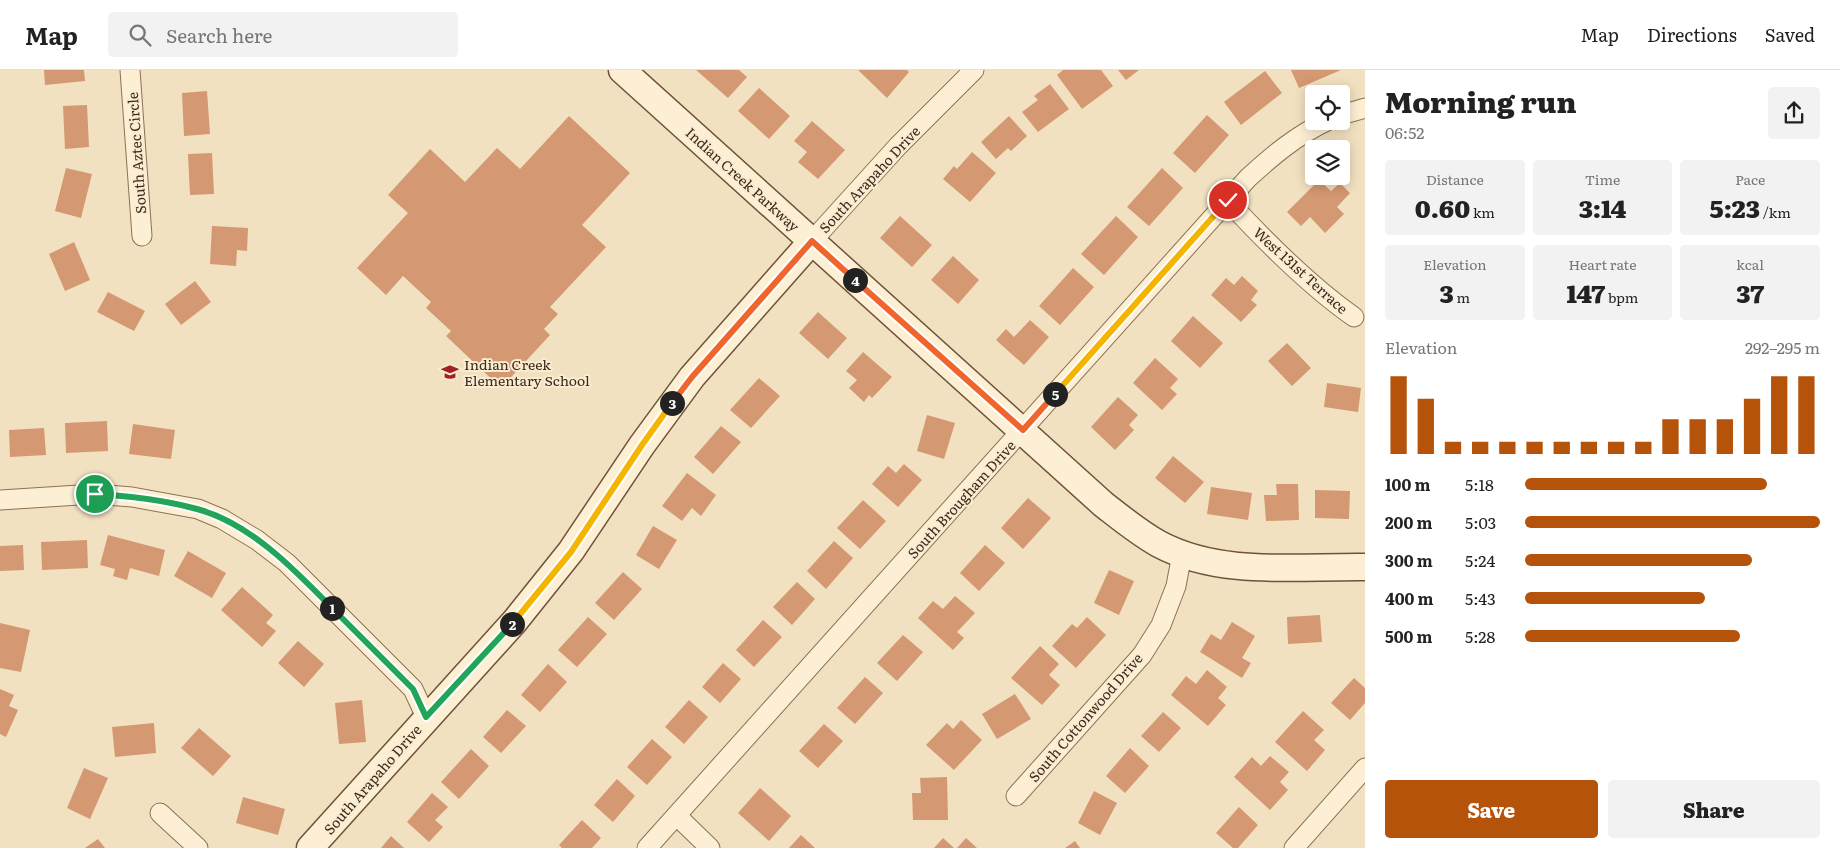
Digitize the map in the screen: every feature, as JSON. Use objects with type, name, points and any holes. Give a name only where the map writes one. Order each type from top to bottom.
[{"type":"street","name":"South Aztec Circle","points":[[130,70],[142,236]]},
{"type":"street","name":"Indian Creek Parkway","points":[[622,70],[1104,504],[1138,531],[1182,554],[1218,563],[1252,567],[1365,567]]},
{"type":"street","name":"South Arapaho Drive","points":[[310,848],[426,717],[495,643],[571,552],[642,445],[692,377],[898,146],[974,70]]},
{"type":"street","points":[[1350,112],[1365,108]]},
{"type":"street","name":"South Brougham Drive","points":[[647,848],[1228,200],[1275,154],[1312,130]]},
{"type":"street","name":"West 131st Terrace","points":[[1228,200],[1250,226],[1338,306],[1354,317]]},
{"type":"street","points":[[0,500],[95,494],[132,497],[198,509],[222,519],[257,540],[288,563],[413,689],[426,717]]},
{"type":"street","name":"South Cottonwood Drive","points":[[1016,796],[1142,655],[1161,624],[1176,586],[1182,554]]},
{"type":"street","points":[[1294,848],[1365,768]]},
{"type":"street","points":[[160,813],[198,848]]},
{"type":"street","points":[[676,816],[710,848]]},
{"type":"building","points":[[44,70],[84,70],[85,81],[45,85]]},
{"type":"building","points":[[696,70],[739,70],[747,77],[728,98]]},
{"type":"building","points":[[858,70],[907,70],[909,72],[887,98]]},
{"type":"building","points":[[1063,70],[1101,70],[1113,86],[1082,109],[1057,75]]},
{"type":"building","points":[[1118,70],[1139,70],[1126,80]]},
{"type":"building","points":[[1291,70],[1341,70],[1305,85],[1299,88]]},
{"type":"building","points":[[1265,71],[1282,93],[1241,125],[1224,102]]},
{"type":"building","points":[[1050,84],[1069,109],[1038,132],[1022,112],[1038,100],[1034,96]]},
{"type":"building","points":[[759,88],[790,116],[769,139],[738,111]]},
{"type":"building","points":[[207,91],[210,134],[184,136],[182,93]]},
{"type":"building","points":[[87,105],[89,147],[65,149],[63,106]]},
{"type":"building","points":[[1207,115],[1229,135],[1195,173],[1173,153]]},
{"type":"building","points":[[569,116],[630,173],[582,225],[606,247],[550,307],[558,314],[544,329],[550,335],[501,388],[446,336],[451,331],[426,308],[431,302],[403,276],[386,295],[357,268],[408,213],[388,195],[430,149],[465,182],[497,148],[520,169]]},
{"type":"building","points":[[1009,116],[1027,136],[1011,151],[1008,148],[996,159],[981,142]]},
{"type":"building","points":[[812,121],[845,150],[818,179],[798,162],[807,152],[794,141]]},
{"type":"building","points":[[972,152],[996,173],[970,202],[943,179],[954,166],[957,169]]},
{"type":"building","points":[[212,153],[214,194],[190,195],[188,154]]},
{"type":"building","points":[[66,168],[92,174],[81,218],[55,211]]},
{"type":"building","points":[[1162,168],[1183,188],[1149,226],[1127,207]]},
{"type":"building","points":[[1314,185],[1324,185],[1331,191],[1338,185],[1342,185],[1350,193],[1337,207],[1344,214],[1325,233],[1310,217],[1301,226],[1287,212]]},
{"type":"building","points":[[900,216],[932,245],[912,267],[880,238]]},
{"type":"building","points":[[1116,216],[1138,237],[1104,275],[1081,254]]},
{"type":"building","points":[[212,226],[248,228],[247,251],[237,250],[236,266],[210,264]]},
{"type":"building","points":[[74,242],[90,280],[65,291],[49,254]]},
{"type":"building","points":[[953,256],[979,280],[958,304],[931,280]]},
{"type":"building","points":[[1073,268],[1094,287],[1060,325],[1039,306]]},
{"type":"building","points":[[1242,276],[1258,291],[1251,300],[1257,305],[1241,322],[1211,295],[1226,278],[1234,285]]},
{"type":"building","points":[[195,281],[211,302],[181,325],[165,304]]},
{"type":"building","points":[[108,292],[145,311],[134,331],[97,312]]},
{"type":"building","points":[[818,312],[847,338],[828,359],[799,333]]},
{"type":"building","points":[[1193,316],[1223,343],[1200,368],[1171,341]]},
{"type":"building","points":[[1030,320],[1049,337],[1024,365],[996,340],[1006,329],[1014,337]]},
{"type":"building","points":[[1287,343],[1311,368],[1292,386],[1268,361]]},
{"type":"building","points":[[863,352],[892,377],[872,398],[869,395],[864,402],[849,388],[857,380],[846,371]]},
{"type":"building","points":[[1155,358],[1178,379],[1170,388],[1177,394],[1162,410],[1133,383]]},
{"type":"building","points":[[759,378],[780,396],[751,428],[730,410]]},
{"type":"building","points":[[1327,383],[1361,388],[1358,412],[1324,407]]},
{"type":"building","points":[[1118,397],[1138,415],[1129,425],[1134,430],[1115,450],[1091,427]]},
{"type":"building","points":[[927,415],[955,423],[944,459],[917,451]]},
{"type":"building","points":[[107,421],[108,451],[66,453],[65,423]]},
{"type":"building","points":[[133,424],[175,430],[171,459],[129,454]]},
{"type":"building","points":[[721,426],[741,442],[713,474],[694,457]]},
{"type":"building","points":[[44,428],[46,455],[10,457],[9,430]]},
{"type":"building","points":[[1173,456],[1204,482],[1185,503],[1155,478]]},
{"type":"building","points":[[904,464],[922,480],[898,507],[872,484],[888,466],[896,473]]},
{"type":"building","points":[[687,473],[716,495],[701,516],[692,508],[682,521],[662,506]]},
{"type":"building","points":[[1276,484],[1298,484],[1299,520],[1266,521],[1264,495],[1277,495]]},
{"type":"building","points":[[1211,487],[1252,493],[1248,520],[1207,514]]},
{"type":"building","points":[[1315,490],[1350,491],[1349,519],[1315,518]]},
{"type":"building","points":[[1028,498],[1051,518],[1023,549],[1001,528]]},
{"type":"building","points":[[863,500],[886,521],[860,549],[837,528]]},
{"type":"building","points":[[653,526],[677,540],[659,569],[636,555]]},
{"type":"building","points":[[108,535],[165,550],[159,576],[130,568],[127,580],[113,576],[115,569],[100,565]]},
{"type":"building","points":[[87,540],[88,568],[42,570],[41,542]]},
{"type":"building","points":[[834,541],[853,558],[826,589],[807,571]]},
{"type":"building","points":[[23,545],[24,570],[0,571],[0,546]]},
{"type":"building","points":[[985,545],[1005,563],[979,591],[960,573]]},
{"type":"building","points":[[188,551],[226,573],[212,598],[174,576]]},
{"type":"building","points":[[1109,570],[1134,581],[1119,615],[1094,603]]},
{"type":"building","points":[[623,572],[642,589],[614,620],[595,603]]},
{"type":"building","points":[[797,582],[815,599],[792,625],[773,607]]},
{"type":"building","points":[[242,587],[273,615],[266,623],[276,631],[262,647],[221,610]]},
{"type":"building","points":[[955,596],[975,613],[957,632],[964,638],[953,650],[918,618],[933,601],[943,609]]},
{"type":"building","points":[[1320,615],[1322,642],[1288,644],[1287,617]]},
{"type":"building","points":[[588,617],[607,634],[577,667],[558,650]]},
{"type":"building","points":[[1087,617],[1106,635],[1076,668],[1052,646],[1072,624],[1077,628]]},
{"type":"building","points":[[763,620],[782,637],[754,667],[736,650]]},
{"type":"building","points":[[1232,622],[1255,636],[1242,658],[1251,663],[1242,678],[1200,652],[1211,634],[1221,640]]},
{"type":"building","points":[[0,623],[30,630],[21,672],[0,668]]},
{"type":"building","points":[[903,635],[923,652],[897,681],[877,663]]},
{"type":"building","points":[[298,641],[324,664],[304,687],[278,663]]},
{"type":"building","points":[[1040,646],[1059,664],[1049,675],[1060,685],[1042,705],[1011,678]]},
{"type":"building","points":[[723,663],[741,679],[720,703],[702,687]]},
{"type":"building","points":[[548,664],[567,682],[540,712],[521,695]]},
{"type":"building","points":[[1207,670],[1227,687],[1218,698],[1226,705],[1208,726],[1171,695],[1186,676],[1196,684]]},
{"type":"building","points":[[865,677],[883,693],[855,724],[837,708]]},
{"type":"building","points":[[1354,678],[1365,688],[1365,703],[1350,720],[1331,703]]},
{"type":"building","points":[[0,689],[14,695],[9,706],[18,710],[6,737],[0,734]]},
{"type":"building","points":[[1015,694],[1031,719],[997,739],[982,714]]},
{"type":"building","points":[[362,700],[366,742],[339,744],[335,703]]},
{"type":"building","points":[[689,700],[708,717],[684,744],[665,727]]},
{"type":"building","points":[[507,710],[526,726],[501,753],[483,737]]},
{"type":"building","points":[[1303,711],[1324,730],[1314,740],[1325,750],[1307,771],[1275,742]]},
{"type":"building","points":[[1163,712],[1181,728],[1159,752],[1141,736]]},
{"type":"building","points":[[961,720],[982,740],[954,770],[926,745],[947,723],[953,729]]},
{"type":"building","points":[[154,723],[156,753],[115,757],[112,727]]},
{"type":"building","points":[[824,724],[843,741],[818,768],[799,751]]},
{"type":"building","points":[[199,728],[231,756],[213,776],[181,748]]},
{"type":"building","points":[[652,739],[672,757],[647,785],[627,767]]},
{"type":"building","points":[[1130,748],[1149,766],[1125,793],[1106,776]]},
{"type":"building","points":[[471,749],[489,766],[459,799],[441,782]]},
{"type":"building","points":[[1270,756],[1289,772],[1280,782],[1288,790],[1270,810],[1234,777],[1252,757],[1261,766]]},
{"type":"building","points":[[84,768],[108,778],[90,819],[67,808]]},
{"type":"building","points":[[947,777],[948,820],[913,820],[912,793],[921,793],[920,778]]},
{"type":"building","points":[[617,779],[635,796],[613,822],[594,805]]},
{"type":"building","points":[[760,788],[791,816],[769,841],[738,813]]},
{"type":"building","points":[[1094,791],[1117,803],[1100,835],[1078,823]]},
{"type":"building","points":[[432,793],[448,807],[435,820],[443,827],[429,842],[407,822]]},
{"type":"building","points":[[243,797],[285,809],[278,835],[236,823]]},
{"type":"building","points":[[1239,807],[1258,825],[1238,848],[1233,848],[1216,833]]},
{"type":"building","points":[[582,820],[601,838],[592,848],[562,848],[559,845]]},
{"type":"building","points":[[801,835],[815,848],[789,848]]},
{"type":"building","points":[[391,836],[404,848],[381,848]]},
{"type":"building","points":[[943,838],[954,848],[934,848]]},
{"type":"building","points":[[966,838],[977,848],[957,848]]},
{"type":"building","points":[[98,839],[105,848],[85,848]]},
{"type":"building","points":[[1075,841],[1080,848],[1065,848]]},
{"type":"place","name":"Indian Creek Elementary School","points":[[450,372]]},
{"type":"route","points":[[95,494],[132,497],[198,509],[222,519],[257,540],[288,563],[413,689],[426,717],[495,643],[571,552],[642,445],[692,377],[812,241],[1023,430],[1228,200]]}]
